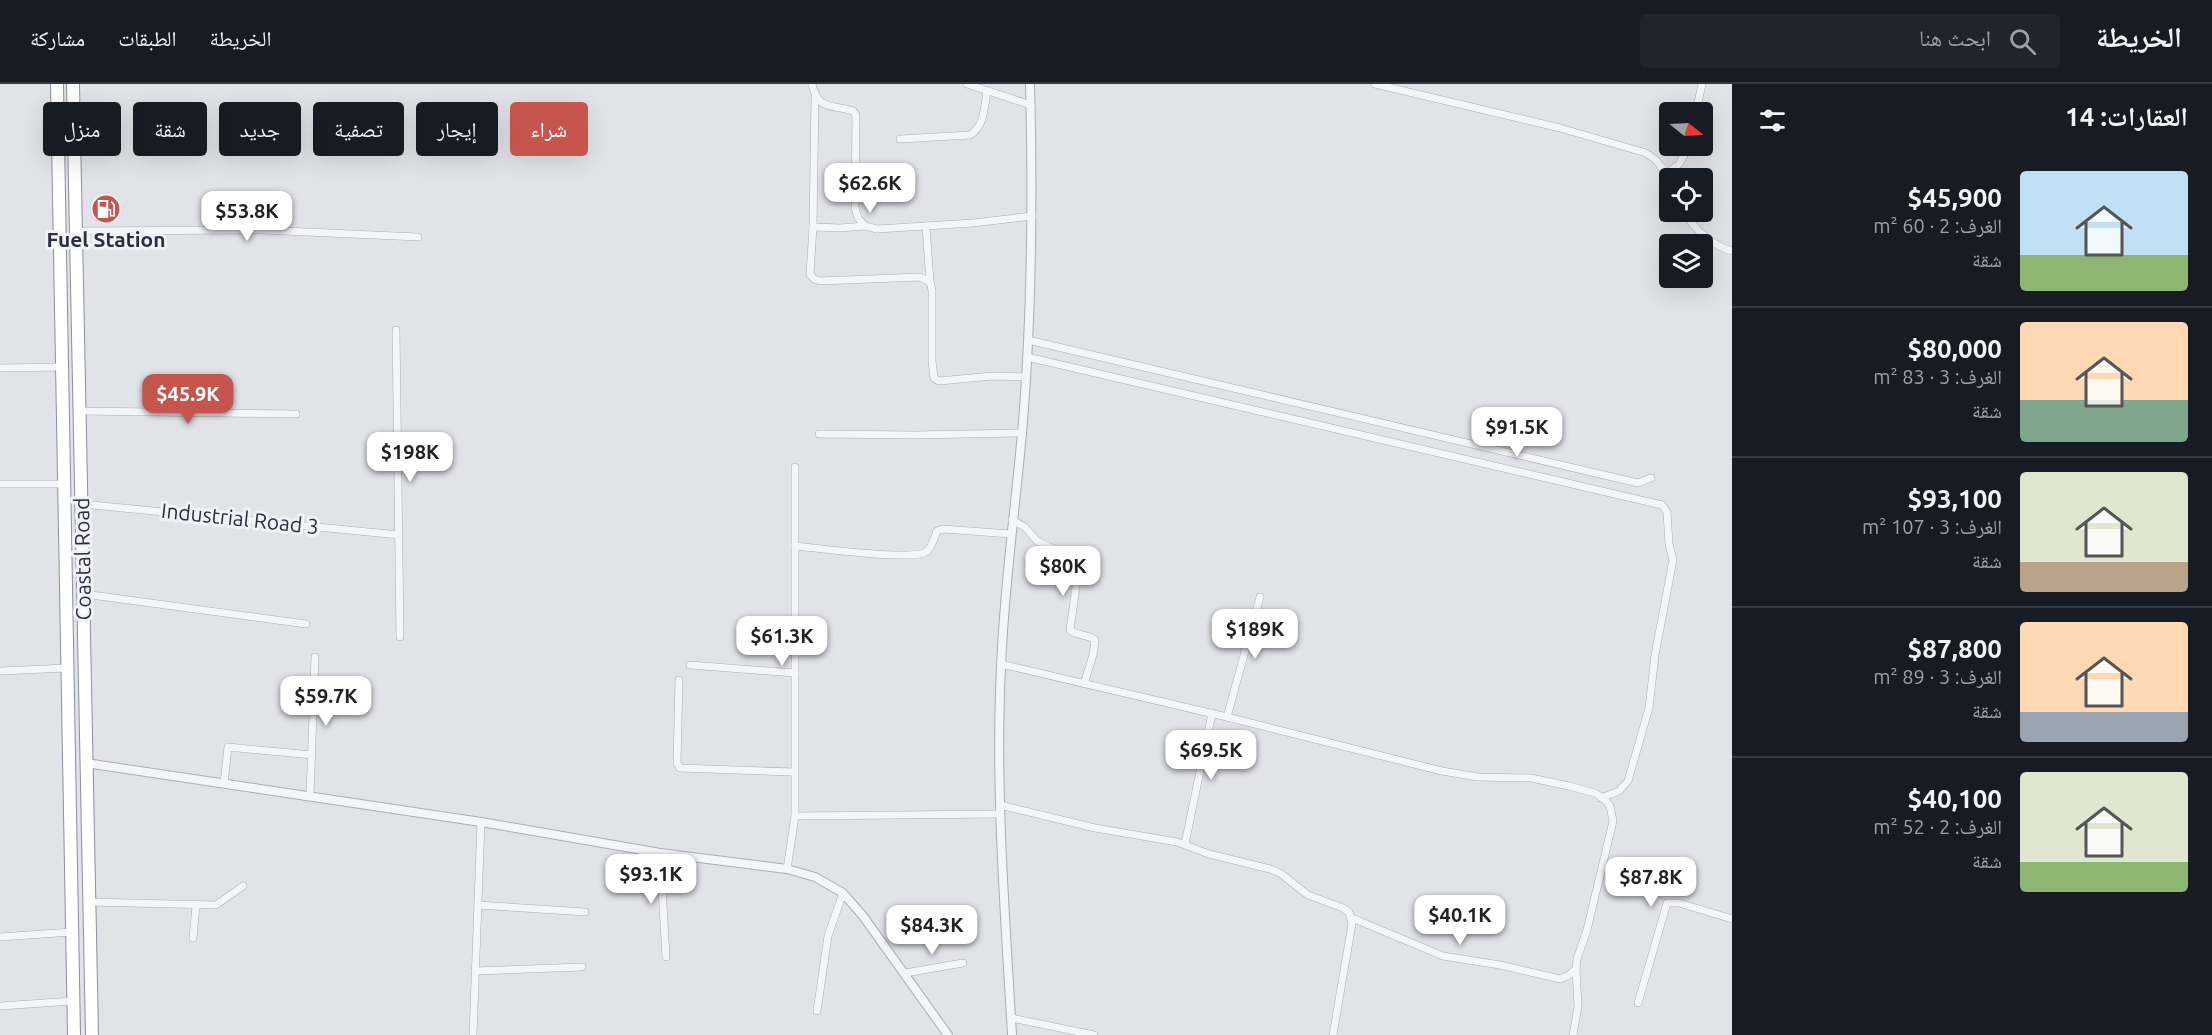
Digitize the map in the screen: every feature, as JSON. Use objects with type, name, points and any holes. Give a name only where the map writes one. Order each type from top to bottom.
[{"type":"highway","name":"Coastal Road","points":[[57,84],[74,1035]]},
{"type":"highway","name":"Coastal Road","points":[[73,84],[92,1035]]},
{"type":"street","points":[[812,84],[815,98],[810,274],[814,279],[820,281],[920,277],[930,282]]},
{"type":"street","points":[[967,84],[1031,105]]},
{"type":"street","points":[[1012,1035],[998,732],[1012,520],[1022,433],[1028,340],[1032,216],[1030,84]]},
{"type":"street","points":[[1375,84],[1560,128],[1646,153],[1662,168]]},
{"type":"street","points":[[1413,93],[1415,84]]},
{"type":"street","points":[[1698,102],[1702,84]]},
{"type":"street","points":[[900,139],[970,135],[977,131],[982,123],[987,91]]},
{"type":"street","points":[[815,98],[821,104],[853,111],[856,115],[855,207],[858,218],[865,226]]},
{"type":"street","points":[[813,227],[865,226],[877,230],[1032,216]]},
{"type":"street","points":[[1692,222],[1715,244],[1732,251]]},
{"type":"street","points":[[926,226],[932,290],[934,378],[939,381],[993,376],[1026,377]]},
{"type":"street","points":[[76,231],[263,230],[418,237]]},
{"type":"street","points":[[396,330],[400,637]]},
{"type":"street","points":[[1028,340],[1638,483],[1651,478]]},
{"type":"street","points":[[1027,357],[1662,505],[1667,512],[1669,544],[1673,560],[1655,655],[1649,708],[1628,781],[1619,791],[1601,798]]},
{"type":"street","points":[[0,368],[62,367]]},
{"type":"street","points":[[81,411],[296,414]]},
{"type":"street","points":[[819,434],[1022,433]]},
{"type":"street","points":[[787,869],[795,816],[795,467]]},
{"type":"street","points":[[0,484],[64,484]]},
{"type":"street","name":"Industrial Road 3","points":[[82,504],[399,535]]},
{"type":"street","points":[[1012,520],[1025,527],[1037,541],[1072,558],[1079,566],[1070,630],[1095,640],[1084,684]]},
{"type":"street","points":[[795,546],[904,555],[923,554],[929,550],[937,531],[943,529],[1011,534]]},
{"type":"street","points":[[84,594],[306,624]]},
{"type":"street","points":[[1227,717],[1260,597]]},
{"type":"street","points":[[310,797],[315,657]]},
{"type":"street","points":[[1001,664],[1212,713],[1442,771],[1478,777],[1546,780],[1594,793],[1610,806],[1613,821],[1576,969],[1578,1007],[1573,1035]]},
{"type":"street","points":[[690,665],[795,673]]},
{"type":"street","points":[[0,671],[67,668]]},
{"type":"street","points":[[679,680],[676,763],[680,768],[794,772]]},
{"type":"street","points":[[1185,844],[1212,713]]},
{"type":"street","points":[[224,784],[228,747],[312,755]]},
{"type":"street","points":[[86,764],[481,822],[660,853],[787,869],[815,877],[843,893],[863,916],[948,1035]]},
{"type":"street","points":[[795,816],[1000,809],[1171,840],[1209,854],[1280,873],[1300,890],[1343,908],[1352,918],[1443,956],[1500,965],[1560,979],[1576,969]]},
{"type":"street","points":[[472,1035],[481,822]]},
{"type":"street","points":[[660,853],[666,957]]},
{"type":"street","points":[[89,902],[216,905],[243,886]]},
{"type":"street","points":[[817,1011],[828,936],[843,893]]},
{"type":"street","points":[[1638,1004],[1667,903],[1679,903],[1732,919]]},
{"type":"street","points":[[478,905],[585,912]]},
{"type":"street","points":[[194,938],[196,906]]},
{"type":"street","points":[[1333,1035],[1347,964],[1352,918]]},
{"type":"street","points":[[0,937],[72,932]]},
{"type":"street","points":[[905,973],[963,963]]},
{"type":"street","points":[[475,971],[582,967]]},
{"type":"street","points":[[0,1006],[73,1001]]},
{"type":"street","points":[[1011,1018],[1094,1035]]},
{"type":"place","name":"Fuel Station","points":[[106,209]]}]
